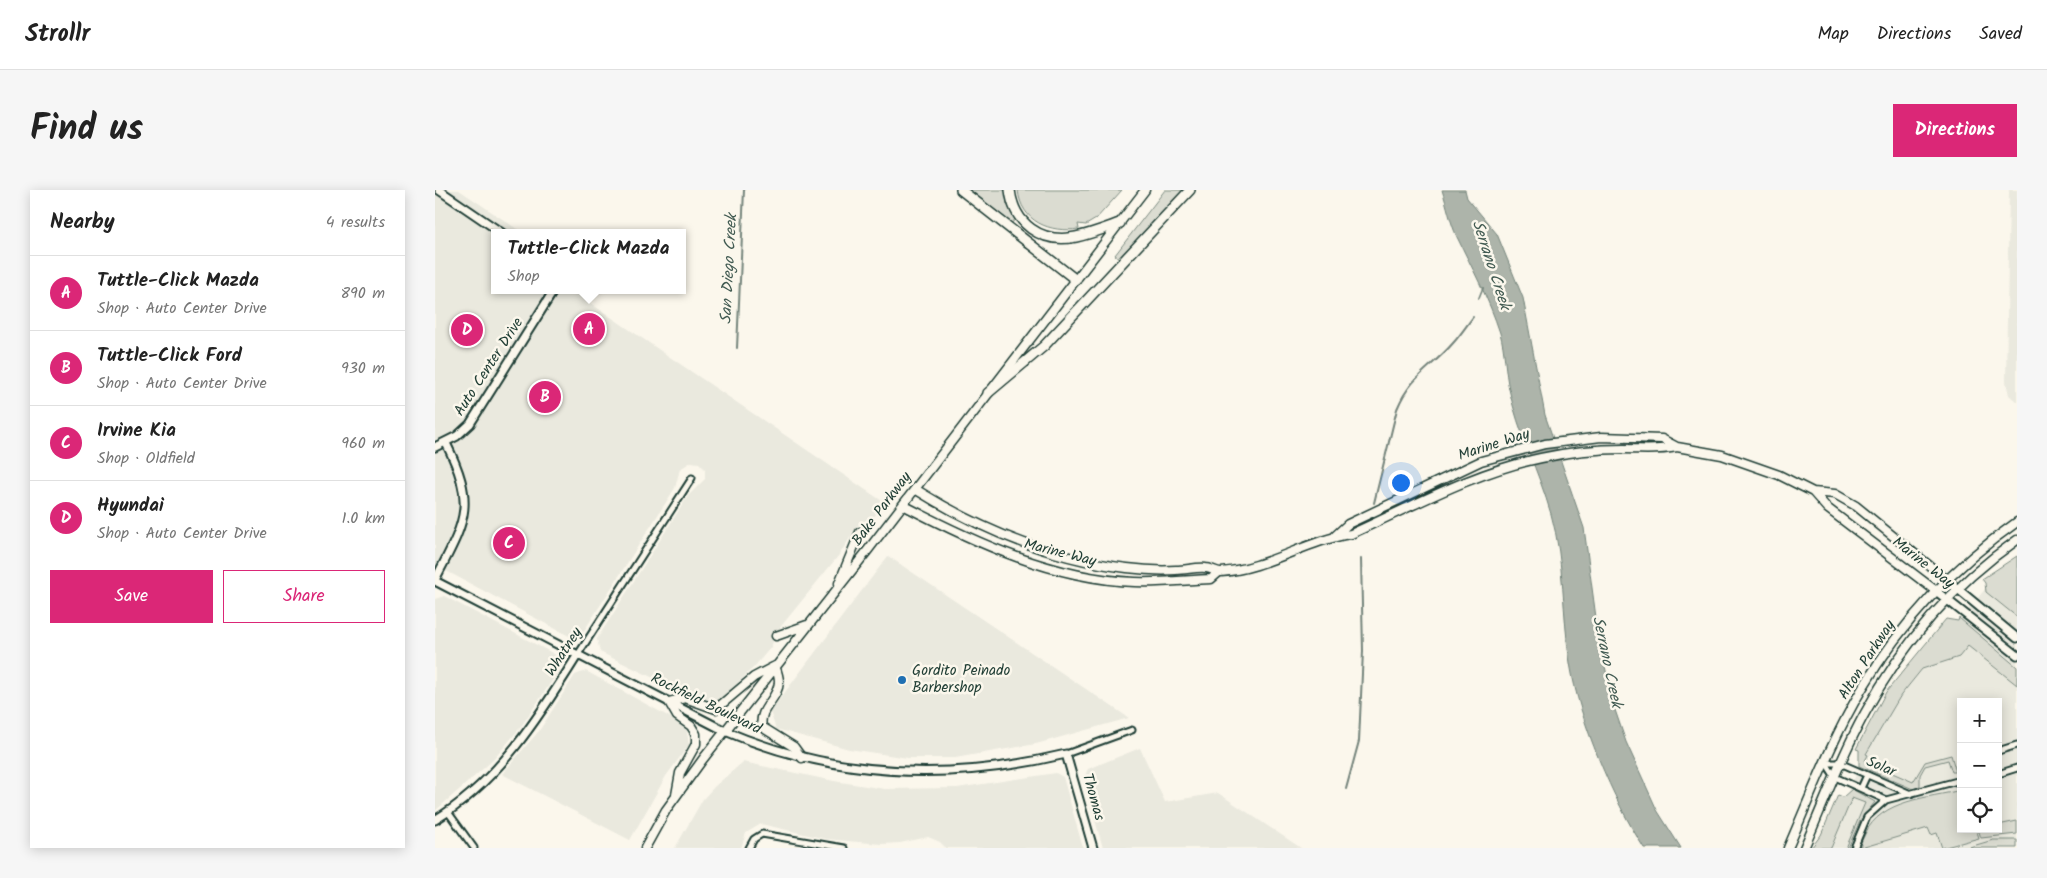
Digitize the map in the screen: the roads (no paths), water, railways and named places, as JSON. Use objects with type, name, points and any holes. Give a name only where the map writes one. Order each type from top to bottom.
[{"type":"highway","points":[[961,190],[1076,280]]},
{"type":"highway","points":[[1009,190],[1013,209],[1017,216],[1031,228],[1049,236],[1074,238],[1120,223]]},
{"type":"highway","points":[[989,393],[1044,346],[1190,190]]},
{"type":"main road","name":"Bake Parkway","points":[[645,848],[675,797],[725,731],[903,505],[1145,190]]},
{"type":"main road","name":"Marine Way","points":[[1334,537],[1348,524],[1462,470],[1517,450],[1545,444],[1601,438],[1661,439],[1677,447],[1722,456],[1751,465],[1779,475],[1813,492],[1835,494],[1855,506],[1947,580]]},
{"type":"main road","name":"Marine Way","points":[[903,505],[987,546],[1086,575],[1135,582],[1211,579],[1219,572],[1267,562],[1334,537],[1351,534],[1467,480],[1521,462],[1565,454],[1624,449],[1654,451],[1677,447]]},
{"type":"main road","name":"Marine Way","points":[[915,489],[951,511],[1017,540],[1093,563],[1143,569],[1176,570],[1207,568],[1219,572]]},
{"type":"main road","name":"Marine Way","points":[[1813,492],[1827,508],[1936,591]]},
{"type":"main road","name":"Alton Parkway","points":[[1788,848],[1846,718],[1873,670],[1897,636],[1936,591],[1979,551],[2017,522]]},
{"type":"main road","points":[[836,591],[860,532]]},
{"type":"main road","name":"Alton Parkway","points":[[1804,848],[1864,714],[1891,669],[1917,634],[1957,589],[2017,540]]},
{"type":"main road","points":[[776,636],[807,626]]},
{"type":"main road","points":[[675,797],[680,773],[696,744],[696,734],[691,726],[677,716],[669,702],[685,698],[716,709],[754,677],[775,666],[779,682],[776,694],[762,712],[762,727],[793,747],[802,758]]},
{"type":"street","points":[[439,190],[496,229]]},
{"type":"street","name":"Auto Center Drive","points":[[435,447],[446,443],[463,431],[475,417],[552,294]]},
{"type":"street","points":[[435,580],[460,531],[466,506],[462,482],[446,443]]},
{"type":"street","name":"Whatney","points":[[435,820],[448,812],[500,766],[550,700],[692,478]]},
{"type":"street","name":"Rockfield Boulevard","points":[[435,580],[577,656],[725,731],[763,747],[802,758],[884,770],[940,772],[1012,766],[1066,754],[1132,730]]},
{"type":"street","name":"Marine Way","points":[[1947,580],[2017,638]]},
{"type":"street","name":"Marine Way","points":[[1936,591],[2017,656]]},
{"type":"street","points":[[2002,751],[2017,745]]},
{"type":"street","name":"Thomas","points":[[1066,754],[1093,848]]},
{"type":"street","points":[[1826,763],[1841,763]]},
{"type":"street","points":[[1826,763],[1835,777]]},
{"type":"street","name":"Solar","points":[[1841,763],[1912,794]]},
{"type":"street","points":[[2002,773],[2017,768]]},
{"type":"street","points":[[1861,788],[1867,775]]},
{"type":"street","name":"Solar","points":[[1835,777],[1886,800]]},
{"type":"street","points":[[1854,848],[1867,817],[1886,800],[1957,781]]},
{"type":"street","points":[[448,812],[474,848]]},
{"type":"street","points":[[749,848],[758,835],[844,848]]},
{"type":"water","name":"Serrano Creek","points":[[1442,190],[1465,190],[1467,198],[1497,234],[1523,298],[1545,415],[1584,528],[1599,640],[1615,710],[1626,742],[1657,810],[1681,848],[1644,848],[1632,829],[1609,783],[1589,734],[1574,685],[1567,645],[1556,532],[1541,483],[1513,405],[1503,347],[1496,320],[1450,219]]},
{"type":"waterway","name":"San Diego Creek","points":[[737,348],[744,190]]},
{"type":"waterway","name":"Serrano Creek","points":[[1479,298],[1483,288]]},
{"type":"waterway","points":[[1374,503],[1397,409],[1403,397],[1415,380],[1446,351],[1473,317]]},
{"type":"waterway","points":[[1346,789],[1359,741],[1363,651],[1361,559]]},
{"type":"place","name":"Tuttle-Click Mazda","points":[[589,329]]},
{"type":"place","name":"Hyundai","points":[[467,330]]},
{"type":"place","name":"Tuttle-Click Ford","points":[[545,397]]},
{"type":"place","name":"Irvine Kia","points":[[509,543]]},
{"type":"place","name":"Gordito Peinado Barbershop","points":[[902,680]]}]
